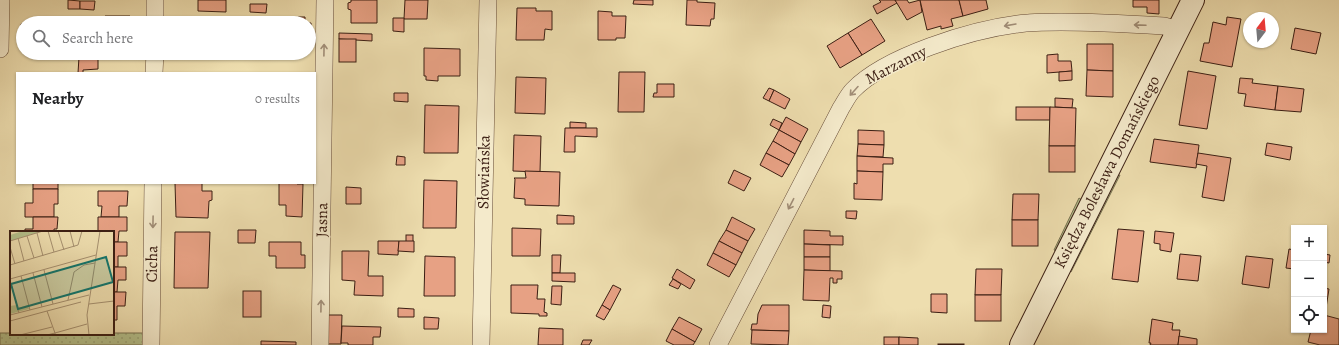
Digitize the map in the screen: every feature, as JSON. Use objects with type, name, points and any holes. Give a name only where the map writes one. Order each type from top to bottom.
[{"type":"main road","name":"Księdza Bolesława Domańskiego","points":[[1021,345],[1193,0]]},
{"type":"street","points":[[0,49],[1,0]]},
{"type":"street","points":[[155,0],[155,16]]},
{"type":"street","name":"Jasna","points":[[320,345],[325,0]]},
{"type":"street","name":"Słowiańska","points":[[481,345],[488,0]]},
{"type":"street","name":"Marzanny","points":[[718,345],[841,108],[852,91],[864,80],[887,66],[914,53],[970,33],[1019,24],[1073,22],[1164,26],[1178,30]]},
{"type":"street","points":[[154,72],[155,60]]},
{"type":"street","name":"Cicha","points":[[151,345],[153,184]]},
{"type":"green space","points":[[1120,175],[1071,272],[1068,270],[1115,176]]},
{"type":"green space","points":[[1079,198],[1082,200],[1057,252],[1054,250]]},
{"type":"green space","points":[[0,333],[10,333],[10,335],[114,335],[114,333],[145,333],[144,345],[0,345]]},
{"type":"building","points":[[68,0],[80,1],[80,9],[68,9]]},
{"type":"building","points":[[198,0],[226,0],[226,12],[198,11]]},
{"type":"building","points":[[351,0],[377,0],[377,23],[351,23],[351,10],[348,9],[348,3],[351,2]]},
{"type":"building","points":[[405,0],[428,0],[427,19],[404,19]]},
{"type":"building","points":[[634,0],[653,0],[653,5],[633,4]]},
{"type":"building","points":[[687,0],[715,3],[714,19],[711,19],[710,26],[686,25]]},
{"type":"building","points":[[879,0],[895,0],[897,3],[877,14],[873,6],[881,2]]},
{"type":"building","points":[[895,0],[907,0],[909,3],[920,0],[922,12],[907,20]]},
{"type":"building","points":[[920,0],[959,0],[963,16],[951,19],[953,26],[941,29],[941,26],[927,30]]},
{"type":"building","points":[[959,0],[986,0],[988,9],[963,16]]},
{"type":"building","points":[[1133,0],[1159,0],[1159,14],[1147,13],[1147,7],[1133,7]]},
{"type":"building","points":[[80,1],[95,1],[94,10],[80,9]]},
{"type":"building","points":[[250,4],[267,4],[266,13],[250,12]]},
{"type":"building","points":[[517,8],[536,8],[536,11],[552,11],[552,30],[545,29],[544,40],[516,40]]},
{"type":"building","points":[[598,11],[612,12],[612,16],[626,16],[625,38],[616,38],[616,40],[598,40]]},
{"type":"building","points":[[1227,17],[1241,19],[1232,67],[1200,61],[1204,43],[1209,43],[1213,22],[1226,25]]},
{"type":"building","points":[[393,18],[404,18],[404,32],[393,31]]},
{"type":"building","points":[[871,19],[885,41],[862,55],[848,33]]},
{"type":"building","points":[[1295,28],[1321,33],[1316,54],[1291,49]]},
{"type":"building","points":[[339,33],[372,34],[372,41],[339,39]]},
{"type":"building","points":[[848,33],[862,55],[840,68],[827,46]]},
{"type":"building","points":[[339,39],[356,39],[356,62],[339,62]]},
{"type":"building","points":[[1087,44],[1113,44],[1113,71],[1087,70]]},
{"type":"building","points":[[424,48],[460,49],[460,76],[438,76],[438,81],[426,80],[426,76],[424,76]]},
{"type":"building","points":[[1058,54],[1058,61],[1071,61],[1072,71],[1047,73],[1047,55]]},
{"type":"building","points":[[79,60],[98,60],[98,69],[83,70],[83,72],[78,72]]},
{"type":"building","points":[[1087,70],[1113,71],[1113,97],[1086,96]]},
{"type":"building","points":[[1072,71],[1072,80],[1059,81],[1059,72]]},
{"type":"building","points":[[1188,71],[1216,76],[1207,129],[1179,125]]},
{"type":"building","points":[[619,72],[645,72],[644,112],[618,112]]},
{"type":"building","points":[[516,77],[546,78],[545,114],[515,113]]},
{"type":"building","points":[[1240,78],[1253,79],[1252,83],[1278,86],[1275,110],[1244,106],[1246,94],[1238,93]]},
{"type":"building","points":[[657,84],[674,84],[674,97],[653,97],[654,93],[657,93]]},
{"type":"building","points":[[1278,86],[1304,89],[1301,112],[1275,110]]},
{"type":"building","points":[[769,88],[774,90],[769,101],[763,98]]},
{"type":"building","points":[[774,90],[790,99],[785,109],[769,101]]},
{"type":"building","points":[[394,93],[408,93],[408,102],[394,101]]},
{"type":"building","points":[[1055,98],[1073,99],[1072,108],[1055,107]]},
{"type":"building","points":[[425,105],[459,106],[458,153],[424,153]]},
{"type":"building","points":[[1016,107],[1050,107],[1050,120],[1016,120]]},
{"type":"building","points":[[1050,107],[1076,108],[1075,146],[1049,146]]},
{"type":"building","points":[[786,117],[808,129],[801,142],[779,130]]},
{"type":"building","points":[[773,119],[782,123],[779,130],[770,125]]},
{"type":"building","points":[[570,122],[586,123],[586,128],[570,128]]},
{"type":"building","points":[[565,128],[597,128],[597,137],[575,136],[575,152],[564,152]]},
{"type":"building","points":[[779,130],[801,142],[795,154],[773,141]]},
{"type":"building","points":[[858,130],[884,131],[884,145],[858,144]]},
{"type":"building","points":[[514,135],[541,136],[540,172],[513,171]]},
{"type":"building","points":[[1154,139],[1199,145],[1196,168],[1150,162]]},
{"type":"building","points":[[773,141],[795,154],[789,165],[766,153]]},
{"type":"building","points":[[1267,143],[1292,147],[1290,160],[1265,155]]},
{"type":"building","points":[[858,144],[884,145],[883,157],[857,156]]},
{"type":"building","points":[[1049,146],[1075,146],[1075,172],[1049,172]]},
{"type":"building","points":[[766,153],[789,165],[782,177],[760,165]]},
{"type":"building","points":[[1198,153],[1231,158],[1224,201],[1202,197],[1207,166],[1196,164]]},
{"type":"building","points":[[397,156],[405,157],[405,165],[396,165]]},
{"type":"building","points":[[857,156],[893,158],[893,164],[883,164],[883,172],[857,171]]},
{"type":"building","points":[[734,170],[751,178],[744,191],[728,183]]},
{"type":"building","points":[[525,171],[560,172],[559,206],[525,205],[525,199],[514,198],[514,178],[526,178]]},
{"type":"building","points":[[857,171],[883,172],[882,200],[854,199],[854,183],[857,184]]},
{"type":"building","points":[[424,180],[457,181],[456,228],[423,228]]},
{"type":"building","points":[[33,184],[58,184],[58,189],[33,189]]},
{"type":"building","points":[[175,184],[202,184],[202,191],[212,191],[212,200],[209,201],[208,218],[176,217]]},
{"type":"building","points":[[279,184],[303,184],[302,217],[286,216],[286,205],[279,205]]},
{"type":"building","points":[[346,187],[361,188],[361,204],[346,204]]},
{"type":"building","points":[[33,189],[58,189],[58,204],[54,204],[54,217],[25,217],[25,203],[33,203]]},
{"type":"building","points":[[98,191],[128,191],[127,206],[119,206],[119,217],[101,217],[102,206],[98,206]]},
{"type":"building","points":[[1013,194],[1039,194],[1038,220],[1012,220]]},
{"type":"building","points":[[846,211],[857,211],[856,219],[846,218]]},
{"type":"building","points":[[557,215],[574,216],[574,224],[557,224]]},
{"type":"building","points":[[33,217],[58,217],[57,229],[54,229],[54,231],[25,231],[25,229],[33,229]]},
{"type":"building","points":[[98,217],[127,217],[127,231],[119,231],[118,242],[114,242],[114,231],[98,231]]},
{"type":"building","points":[[732,217],[755,229],[748,241],[726,230]]},
{"type":"building","points":[[1012,220],[1038,220],[1038,246],[1012,246]]},
{"type":"building","points":[[512,228],[541,229],[540,256],[512,256]]},
{"type":"building","points":[[1118,229],[1144,231],[1138,282],[1112,279]]},
{"type":"building","points":[[238,230],[256,230],[255,243],[238,243]]},
{"type":"building","points":[[726,230],[748,241],[742,253],[719,241]]},
{"type":"building","points":[[804,230],[830,231],[830,236],[843,236],[843,245],[804,244]]},
{"type":"building","points":[[1155,231],[1174,233],[1171,252],[1160,250],[1160,244],[1154,243]]},
{"type":"building","points":[[175,232],[210,232],[208,288],[174,288]]},
{"type":"building","points":[[406,235],[413,235],[413,242],[406,242]]},
{"type":"building","points":[[378,241],[399,241],[398,255],[378,254]]},
{"type":"building","points":[[399,241],[414,241],[414,252],[398,251]]},
{"type":"building","points":[[719,241],[742,253],[736,265],[713,253]]},
{"type":"building","points":[[114,242],[127,242],[127,256],[118,256],[118,267],[114,267]]},
{"type":"building","points":[[269,242],[301,242],[301,255],[305,255],[305,268],[276,268],[276,256],[269,256]]},
{"type":"building","points":[[804,244],[830,245],[830,257],[804,257]]},
{"type":"building","points":[[1289,249],[1291,249],[1291,269],[1286,268]]},
{"type":"building","points":[[342,251],[369,251],[368,276],[383,276],[383,296],[354,295],[355,281],[342,280]]},
{"type":"building","points":[[713,253],[736,265],[729,277],[707,265]]},
{"type":"building","points":[[1180,254],[1201,256],[1198,281],[1177,279]]},
{"type":"building","points":[[1327,254],[1330,255],[1329,263],[1327,263]]},
{"type":"building","points":[[552,255],[561,255],[560,273],[552,273]]},
{"type":"building","points":[[425,256],[455,257],[455,296],[424,296]]},
{"type":"building","points":[[1246,256],[1273,259],[1269,288],[1242,284]]},
{"type":"building","points":[[804,257],[830,257],[830,271],[804,270]]},
{"type":"building","points":[[114,267],[126,267],[126,280],[118,280],[117,292],[114,292]]},
{"type":"building","points":[[677,269],[695,280],[690,289],[672,278]]},
{"type":"building","points":[[976,269],[1002,269],[1001,295],[975,295]]},
{"type":"building","points":[[804,270],[842,271],[842,279],[837,279],[837,283],[833,283],[833,278],[830,278],[829,301],[803,300]]},
{"type":"building","points":[[552,273],[575,273],[575,282],[552,281]]},
{"type":"building","points":[[673,279],[681,284],[678,289],[669,285]]},
{"type":"building","points":[[511,285],[538,285],[537,299],[545,299],[544,312],[547,313],[547,316],[539,316],[539,314],[511,313]]},
{"type":"building","points":[[613,285],[621,289],[610,310],[602,305]]},
{"type":"building","points":[[552,286],[562,286],[561,305],[551,304]]},
{"type":"building","points":[[1327,289],[1329,289],[1327,302]]},
{"type":"building","points":[[243,291],[261,291],[261,317],[243,317]]},
{"type":"building","points":[[114,292],[126,292],[125,306],[117,306],[117,320],[114,320]]},
{"type":"building","points":[[931,294],[947,294],[947,313],[931,312]]},
{"type":"building","points":[[975,295],[1001,295],[1001,321],[975,321]]},
{"type":"building","points":[[602,305],[610,310],[604,320],[596,316]]},
{"type":"building","points":[[762,305],[789,305],[789,331],[751,330],[752,324],[757,324],[758,314]]},
{"type":"building","points":[[823,305],[831,306],[830,318],[822,317]]},
{"type":"building","points":[[398,308],[414,309],[414,317],[398,317]]},
{"type":"building","points":[[327,315],[342,315],[341,344],[326,344]]},
{"type":"building","points":[[1327,316],[1339,319],[1339,345],[1320,345],[1308,342],[1310,333],[1327,333]]},
{"type":"building","points":[[424,317],[439,318],[438,329],[424,329]]},
{"type":"building","points":[[679,317],[702,329],[695,342],[672,329]]},
{"type":"building","points":[[1152,319],[1173,323],[1172,330],[1180,330],[1178,345],[1150,345]]},
{"type":"building","points":[[342,326],[381,327],[380,337],[373,337],[373,345],[348,345],[348,343],[341,343]]},
{"type":"building","points":[[539,328],[563,329],[563,345],[538,345]]},
{"type":"building","points":[[672,329],[695,342],[693,345],[674,345],[666,341]]},
{"type":"building","points":[[752,330],[789,331],[788,345],[751,344]]},
{"type":"building","points":[[1179,336],[1197,339],[1197,345],[1178,345]]},
{"type":"building","points":[[884,337],[899,337],[899,345],[884,345]]},
{"type":"building","points":[[899,337],[918,338],[918,345],[899,345]]},
{"type":"building","points":[[583,340],[592,340],[589,345],[581,345]]},
{"type":"building","points":[[261,341],[296,342],[296,345],[261,345]]},
{"type":"building","points":[[964,344],[964,345],[938,345]]}]
